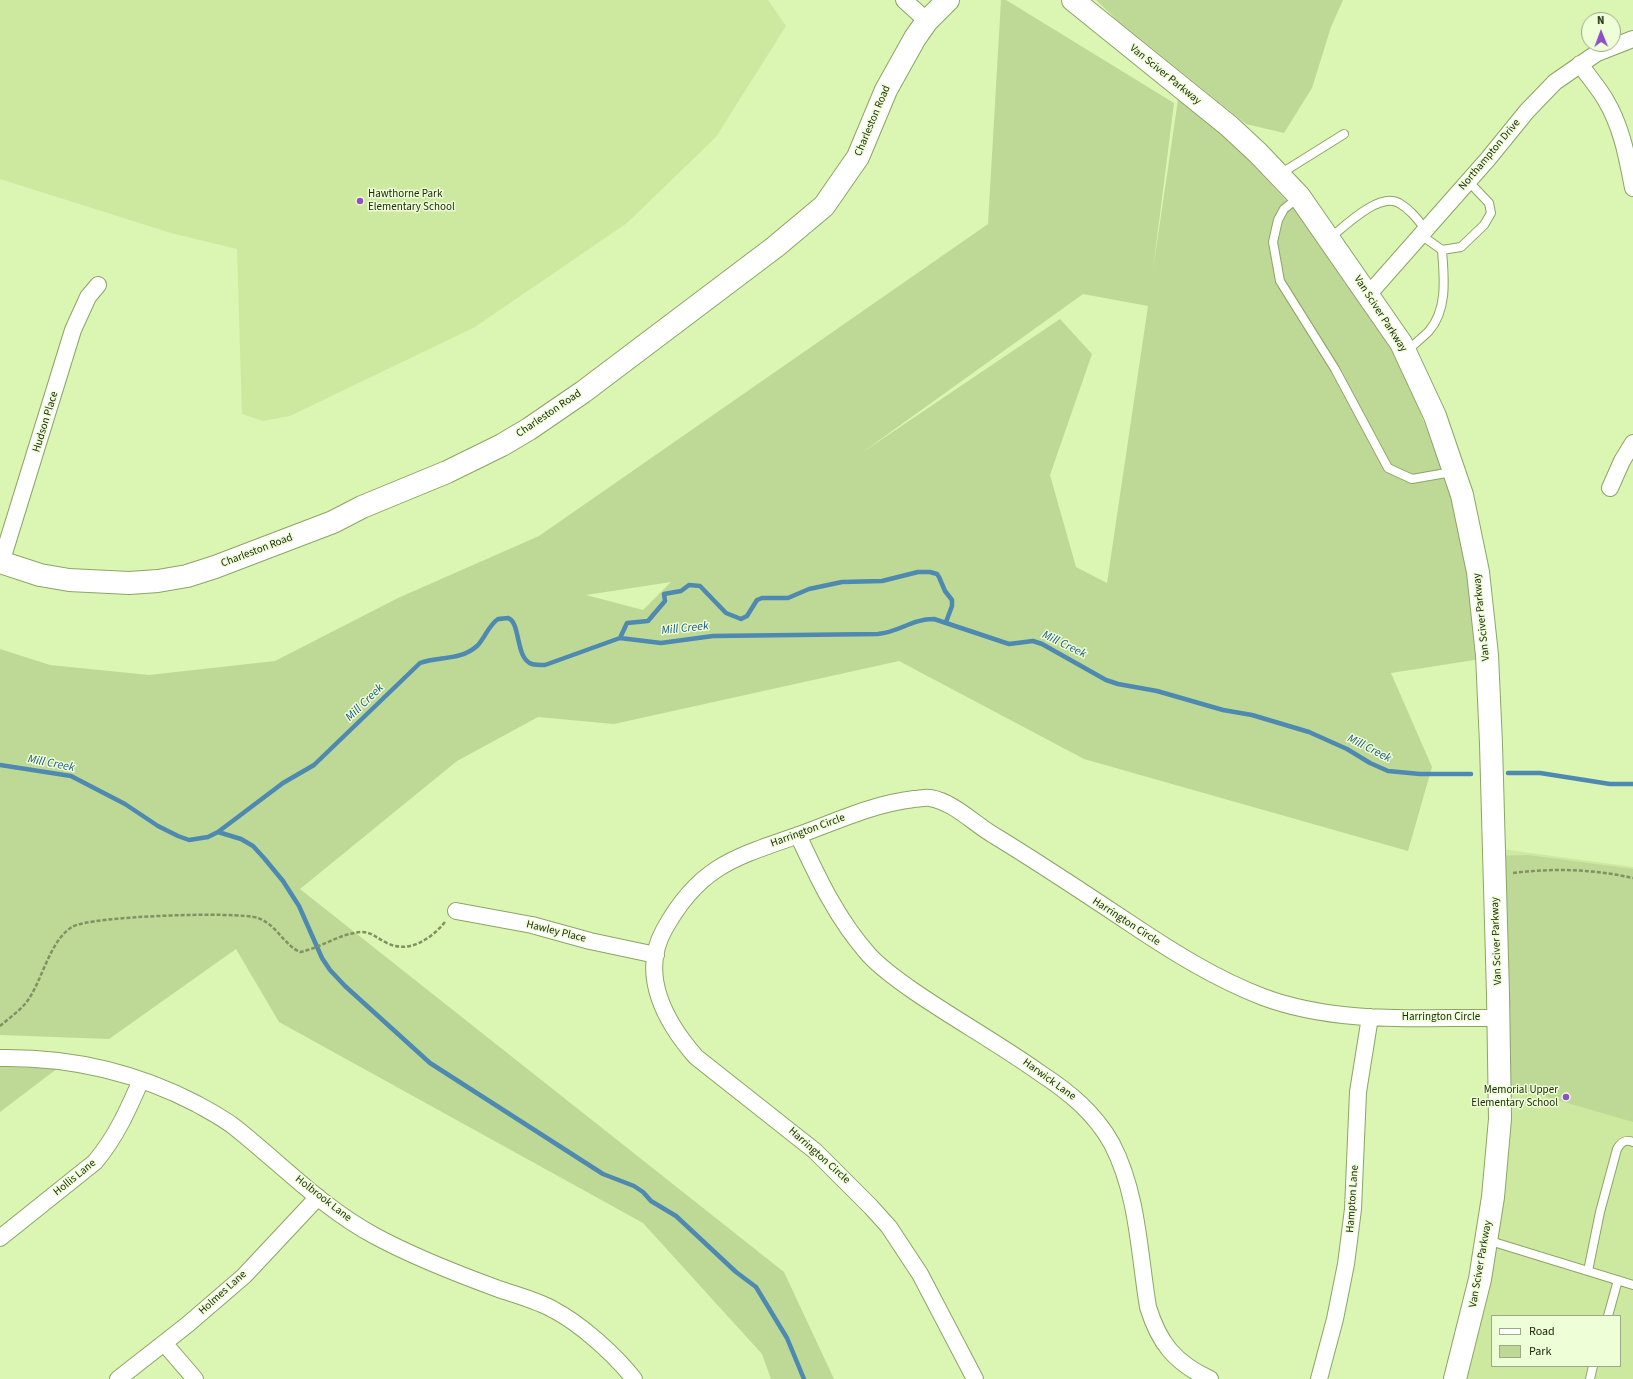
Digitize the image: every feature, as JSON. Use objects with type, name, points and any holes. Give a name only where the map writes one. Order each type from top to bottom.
[{"type":"street","points":[[904,0],[927,21]]},
{"type":"street","name":"Charleston Road","points":[[1,563],[40,575],[69,580],[129,583],[158,581],[187,576],[216,567],[333,522],[362,507],[447,472],[529,429],[583,392],[769,252],[800,228],[824,206],[858,157],[889,84],[911,44],[927,21],[948,0]]},
{"type":"street","name":"Van Sciver Parkway","points":[[1074,0],[1229,126],[1280,174],[1299,196],[1330,238],[1406,352],[1435,416],[1462,495],[1478,572],[1484,614],[1491,737],[1499,1018],[1499,1126],[1493,1197],[1478,1286],[1455,1379]]},
{"type":"street","name":"Northampton Drive","points":[[1368,296],[1527,111],[1555,82],[1597,54],[1633,39]]},
{"type":"street","points":[[1580,64],[1605,99],[1614,118],[1626,150],[1633,188]]},
{"type":"street","name":"Hudson Place","points":[[1,563],[73,330],[88,297],[98,285]]},
{"type":"street","points":[[1610,488],[1633,443]]},
{"type":"street","name":"Harrington Circle","points":[[975,1379],[920,1274],[889,1228],[872,1207],[815,1151],[753,1101],[713,1072],[696,1057],[681,1040],[669,1021],[661,1003],[655,981],[658,941],[673,914],[704,877],[723,865],[769,845],[876,807],[905,800],[929,798],[951,805],[986,831],[1153,939],[1218,977],[1264,997],[1288,1004],[1338,1014],[1370,1017],[1447,1019],[1499,1018]]},
{"type":"street","name":"Harwick Lane","points":[[798,835],[816,874],[833,905],[870,955],[924,998],[1001,1045],[1069,1093],[1084,1106],[1098,1124],[1111,1143],[1121,1164],[1129,1187],[1148,1307],[1153,1326],[1162,1342],[1174,1356],[1188,1368],[1210,1379]]},
{"type":"street","name":"Hawley Place","points":[[456,911],[532,925],[590,941],[656,955]]},
{"type":"street","name":"Hampton Lane","points":[[1320,1379],[1335,1320],[1349,1242],[1355,1184],[1358,1092],[1370,1017]]},
{"type":"street","name":"Holbrook Lane","points":[[0,1058],[71,1061],[141,1080],[170,1090],[216,1114],[237,1128],[318,1197],[353,1223],[396,1247],[487,1285],[554,1310],[592,1337],[634,1379]]},
{"type":"street","name":"Hollis Lane","points":[[0,1238],[95,1162],[108,1147],[124,1121],[141,1080]]},
{"type":"street","name":"Holmes Lane","points":[[118,1379],[164,1343],[244,1276],[318,1197]]},
{"type":"street","points":[[164,1343],[195,1379]]},
{"type":"lane","points":[[1280,174],[1344,134]]},
{"type":"lane","points":[[1442,250],[1461,247],[1484,225],[1491,214],[1490,203],[1468,181]]},
{"type":"lane","points":[[1299,196],[1284,209],[1278,220],[1273,242],[1280,280],[1335,369],[1388,468],[1412,479],[1454,472]]},
{"type":"lane","points":[[1330,238],[1371,206],[1385,201],[1398,202],[1410,211],[1424,232],[1442,250],[1444,284],[1440,313],[1430,330],[1406,352]]},
{"type":"lane","points":[[1588,1271],[1600,1212],[1617,1149],[1622,1142],[1628,1140],[1633,1142]]},
{"type":"lane","points":[[1486,1239],[1633,1285]]},
{"type":"lane","points":[[1608,1315],[1618,1280]]},
{"type":"lane","points":[[1590,1379],[1593,1367]]},
{"type":"path","points":[[1495,875],[1545,869],[1606,872],[1633,878]]},
{"type":"path","points":[[0,1026],[25,1004],[55,946],[71,927],[87,921],[123,918],[230,915],[259,918],[281,934],[293,949],[300,952],[361,932],[372,934],[387,943],[402,948],[417,945],[435,934],[456,911]]},
{"type":"shaded area","name":"Hawthorne Park Elementary School","points":[[0,0],[768,0],[786,26],[716,137],[627,223],[475,327],[290,416],[263,421],[242,414],[237,249],[171,233],[0,179]]},
{"type":"shaded area","name":"Memorial Upper Elementary School","points":[[1494,848],[1633,867],[1633,1379],[1454,1379],[1493,1197]]},
{"type":"green space","points":[[1001,0],[1006,0],[1174,103],[1153,270],[1180,86],[1377,299],[1479,567],[1487,658],[1391,673],[1432,767],[1408,851],[1084,759],[899,661],[614,724],[538,717],[457,761],[300,889],[784,1272],[834,1379],[771,1379],[762,1354],[643,1223],[279,1022],[236,949],[109,1039],[0,1035],[0,649],[50,665],[149,675],[275,661],[398,598],[539,536],[988,224]],"holes":[[[1083,294],[1148,306],[1107,583],[1076,567],[1050,475],[1092,354],[1060,319],[860,454]],[[671,582],[643,610],[586,595]]]},
{"type":"green space","points":[[1096,0],[1343,0],[1331,27],[1312,88],[1284,133],[1246,124],[1116,19]]},
{"type":"green space","points":[[1528,855],[1633,869],[1633,1122],[1499,1083],[1493,856]]},
{"type":"green space","points":[[0,1067],[58,1068],[0,1112]]},
{"type":"waterway","points":[[620,638],[627,623],[648,621],[665,601],[664,594],[681,591],[689,585],[700,586],[726,613],[741,619],[747,616],[757,600],[762,598],[788,598],[809,589],[842,582],[882,581],[918,572],[930,572],[937,574],[945,591],[952,600],[952,606],[946,622]]},
{"type":"waterway","name":"Mill Creek","points":[[0,765],[71,776],[125,804],[158,826],[189,840],[208,837],[218,832],[283,783],[314,765],[420,663],[457,656],[470,651],[480,643],[498,619],[508,618],[512,621],[515,626],[523,655],[527,661],[537,665],[545,665],[620,638],[661,643],[713,636],[878,634],[893,631],[919,621],[934,619],[1009,644],[1033,641],[1042,644],[1106,680],[1118,684],[1157,691],[1223,710],[1252,715],[1309,732],[1347,749],[1370,763],[1388,771],[1420,774],[1471,774]]},
{"type":"waterway","name":"Mill Creek","points":[[1508,773],[1540,773],[1610,784],[1633,784]]},
{"type":"waterway","points":[[218,832],[241,839],[253,846],[283,881],[299,906],[322,958],[330,970],[345,986],[430,1063],[603,1174],[634,1186],[643,1192],[651,1201],[676,1216],[736,1272],[756,1287],[787,1338],[804,1379]]},
{"type":"place","name":"Hawthorne Park Elementary School","points":[[360,201]]},
{"type":"place","name":"Memorial Upper Elementary School","points":[[1566,1097]]}]
